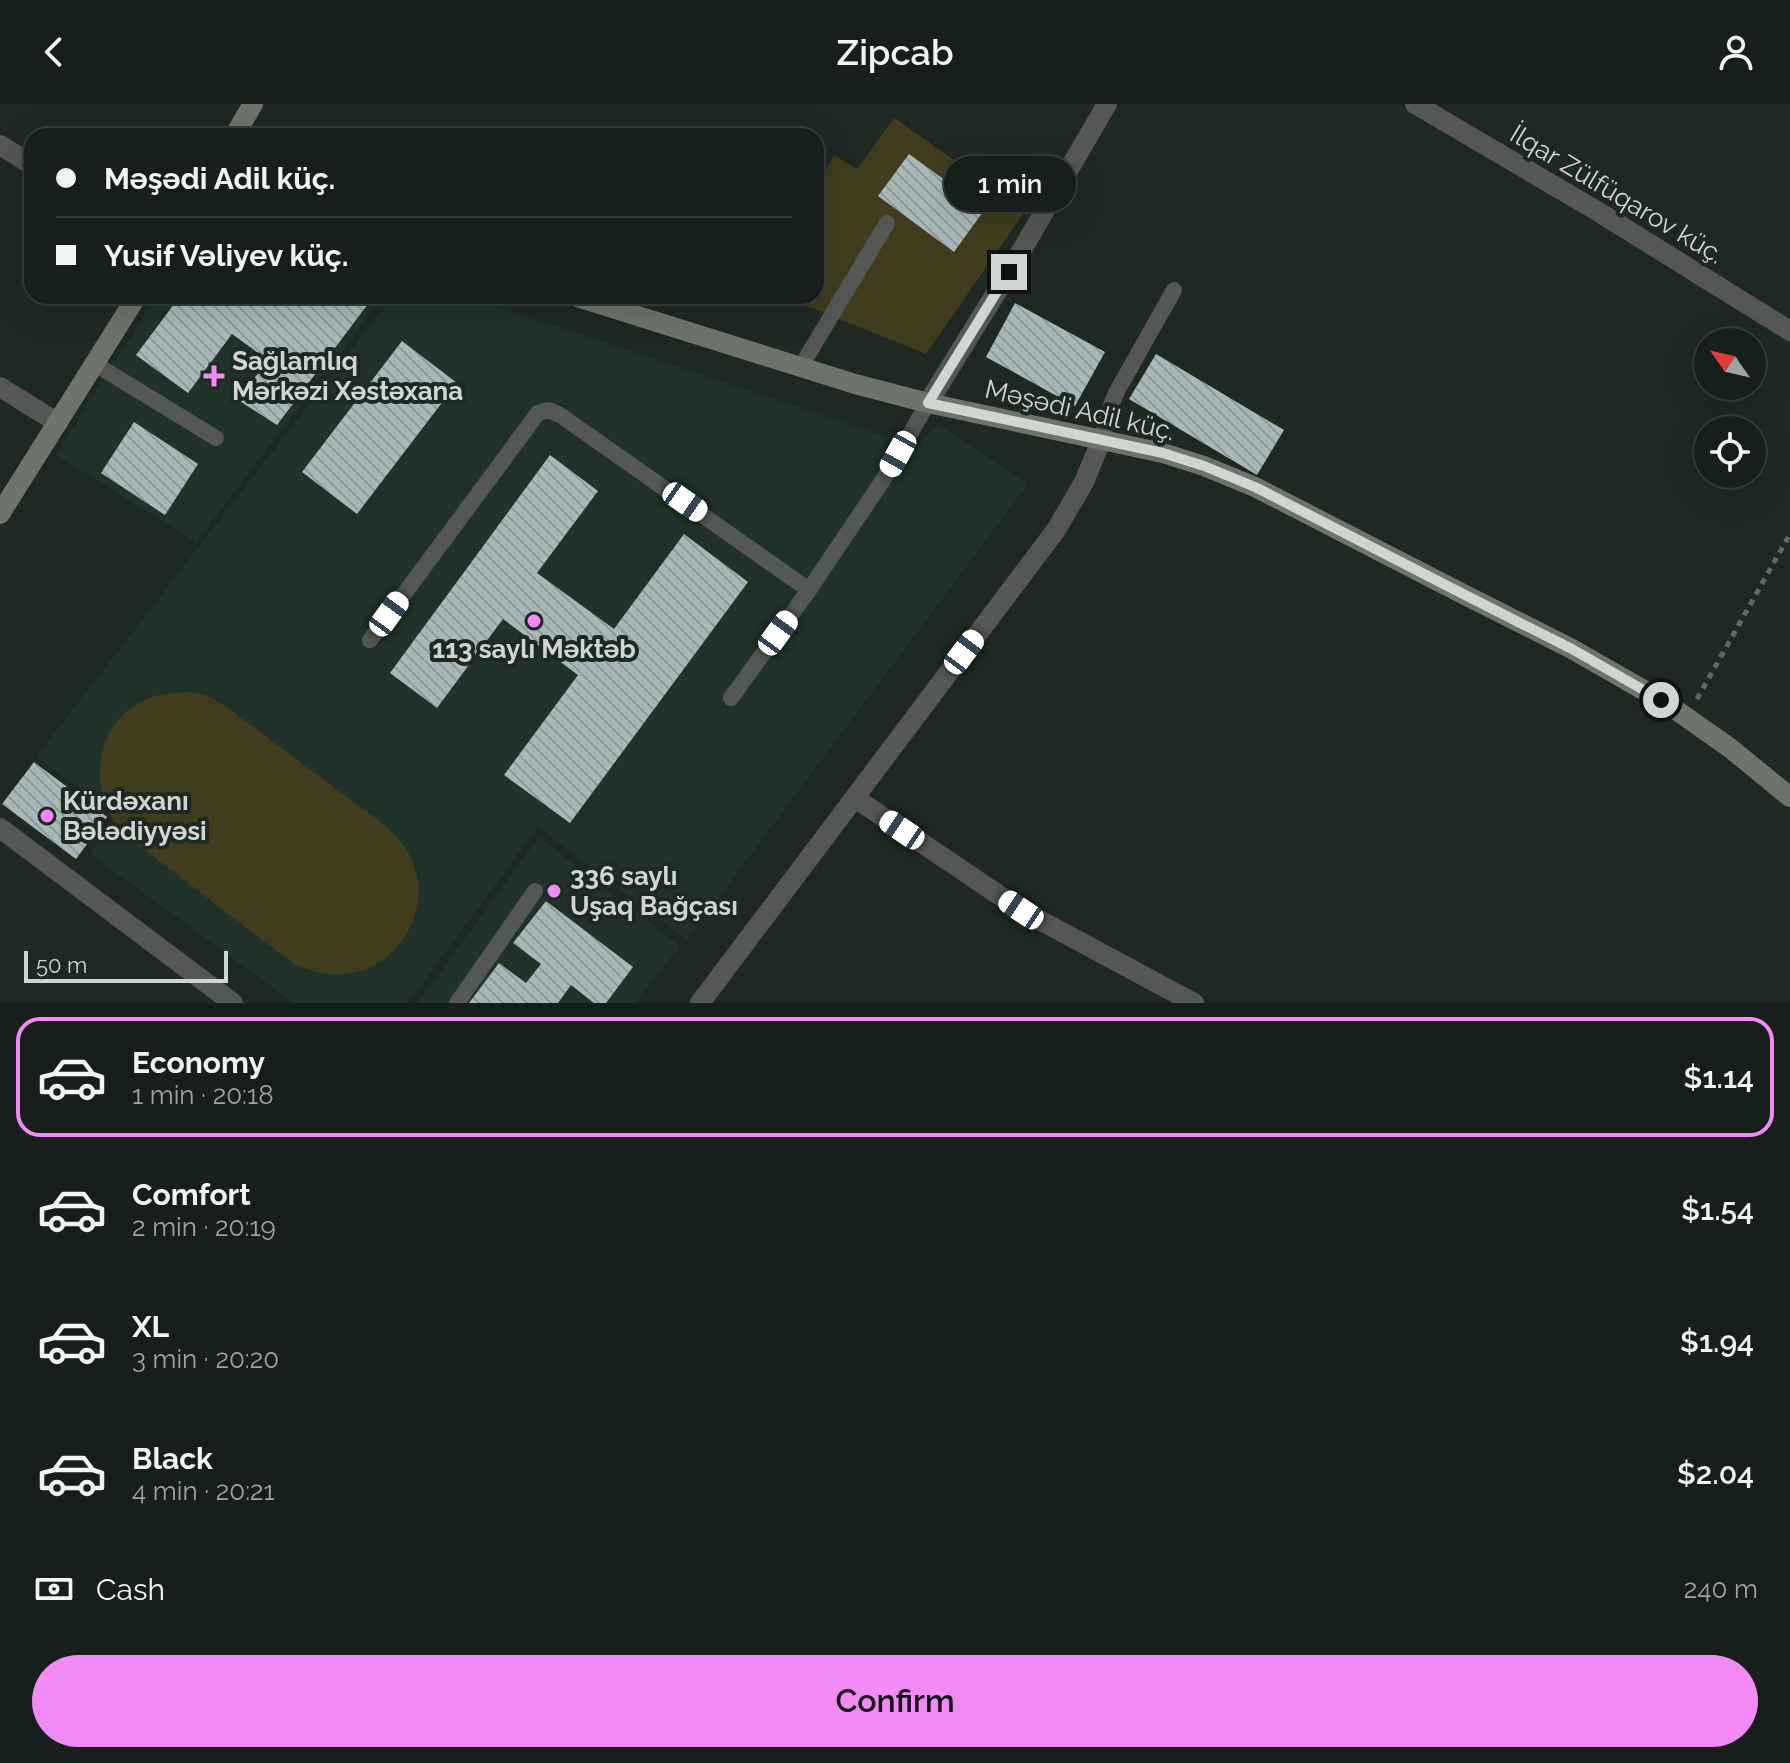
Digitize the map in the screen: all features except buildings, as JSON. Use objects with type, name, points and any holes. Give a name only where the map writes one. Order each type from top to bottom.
[{"type":"street","points":[[239,128],[253,104]]},
{"type":"street","points":[[928,403],[1107,104]]},
{"type":"street","name":"İlqar Zülfüqarov küç.","points":[[1415,104],[1597,211],[1790,331]]},
{"type":"street","points":[[0,145],[24,160]]},
{"type":"street","points":[[0,514],[132,304]]},
{"type":"street","name":"Məşədi Adil küç.","points":[[599,304],[800,368],[928,403],[1163,453],[1255,487],[1572,649],[1661,700],[1730,748],[1790,797]]},
{"type":"street","points":[[0,387],[58,423]]},
{"type":"street","points":[[700,1003],[1056,530],[1084,482],[1101,441]]},
{"type":"street","points":[[855,798],[1021,910],[1194,1003]]},
{"type":"street","points":[[0,828],[233,1003]]},
{"type":"lane","points":[[800,368],[887,223]]},
{"type":"lane","points":[[1101,441],[1116,393],[1174,290]]},
{"type":"lane","points":[[95,364],[216,438]]},
{"type":"lane","points":[[731,698],[883,480],[928,403]]},
{"type":"lane","points":[[370,640],[538,413],[548,410],[560,415],[809,590]]},
{"type":"lane","points":[[457,1003],[535,891]]},
{"type":"path","points":[[1686,717],[1790,534]]},
{"type":"shaded area","points":[[894,118],[1026,210],[926,354],[802,304],[824,304],[824,174],[834,155],[857,169]]},
{"type":"shaded area","name":"Sağlamlıq Mərkəzi Xəstəxana","points":[[151,304],[378,304],[196,542],[56,455]]},
{"type":"shaded area","name":"113 saylı Məktəb","points":[[387,304],[490,304],[917,447],[937,424],[1028,484],[687,940],[538,827],[408,1003],[294,1003],[90,854],[116,814],[36,757]]},
{"type":"shaded area","points":[[189,692],[208,696],[225,706],[374,817],[406,849],[417,878],[417,908],[406,935],[385,958],[363,970],[341,974],[317,972],[294,964],[138,845],[115,821],[103,795],[100,778],[105,744],[112,729],[136,705],[157,696]]},
{"type":"shaded area","name":"336 saylı Uşaq Bağçası","points":[[539,837],[680,946],[635,1003],[418,1003]]},
{"type":"place","name":"Sağlamlıq Mərkəzi Xəstəxana","points":[[214,376]]},
{"type":"place","name":"113 saylı Məktəb","points":[[534,621]]},
{"type":"place","name":"Kürdəxanı Bələdiyyəsi","points":[[47,816]]},
{"type":"place","name":"336 saylı Uşaq Bağçası","points":[[554,891]]},
{"type":"route","points":[[1009,272],[928,403],[1163,453],[1204,466],[1255,487],[1572,649],[1661,700]]}]
